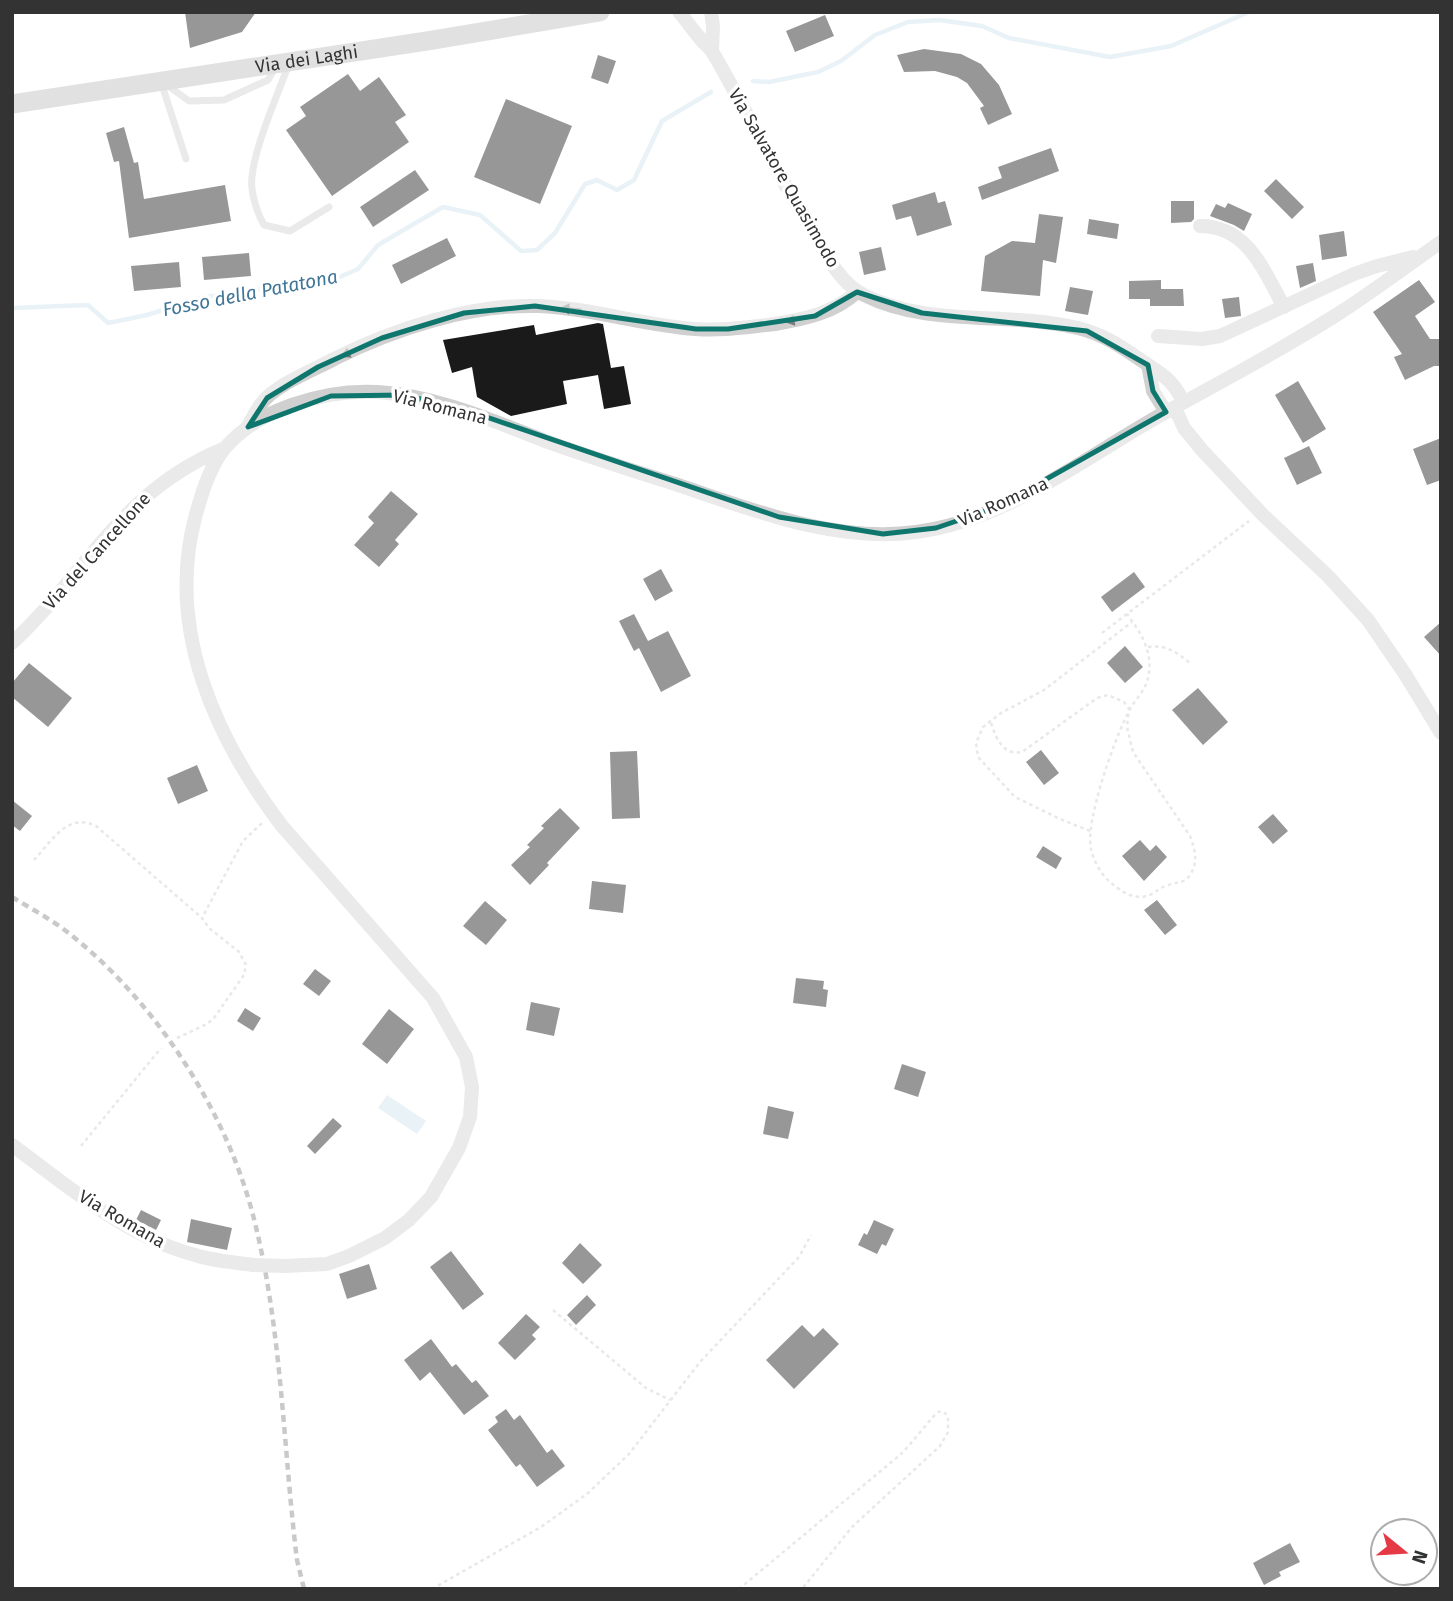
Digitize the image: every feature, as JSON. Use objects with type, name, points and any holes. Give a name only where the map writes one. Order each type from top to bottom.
[{"type":"main road","name":"Via dei Laghi","points":[[12,104],[600,12]]},
{"type":"street","name":"Via Salvatore Quasimodo","points":[[684,15],[700,39],[712,50],[741,107],[839,274],[857,292],[878,302],[922,313],[1078,328],[1118,343],[1169,378],[1175,407]]},
{"type":"street","name":"Via Salvatore Quasimodo","points":[[712,50],[713,15]]},
{"type":"street","points":[[1200,226],[1215,226],[1244,243],[1258,259],[1284,307]]},
{"type":"street","name":"Via Romana","points":[[12,1145],[98,1207],[152,1239],[196,1256],[253,1265],[313,1266],[361,1251],[404,1225],[431,1197],[459,1148],[470,1117],[472,1087],[466,1057],[433,998],[273,815],[247,778],[212,706],[196,659],[185,588],[187,553],[198,508],[212,470],[225,449],[248,427],[279,411],[331,396],[364,392],[404,395],[469,411],[562,447],[779,517],[819,527],[883,534],[917,532],[995,508],[1048,483],[1337,314],[1440,242]]},
{"type":"street","points":[[1158,336],[1202,339],[1220,336],[1364,270],[1421,256]]},
{"type":"street","points":[[248,427],[267,398],[318,367],[382,338],[464,313],[535,306],[581,309],[696,329],[728,329],[815,316],[838,306],[857,292]]},
{"type":"street","points":[[1148,365],[1153,391],[1175,407],[1184,428],[1193,440],[1260,512],[1328,576],[1368,620],[1441,733]]},
{"type":"street","name":"Via del Cancellone","points":[[12,643],[105,537],[144,497],[187,467],[225,449]]},
{"type":"lane","points":[[161,81],[189,101],[224,100],[268,80],[283,63]]},
{"type":"lane","points":[[283,63],[251,179],[258,216],[264,225],[290,231],[329,207]]},
{"type":"lane","points":[[161,81],[186,159]]},
{"type":"path","points":[[1102,633],[1260,512]]},
{"type":"path","points":[[1127,614],[1144,638],[1149,671],[1138,700],[1129,709],[1114,744],[1090,831],[1091,849],[1105,878],[1120,891],[1144,897],[1163,886],[1186,880],[1195,866],[1195,849],[1190,836],[1133,752],[1127,727],[1129,709]]},
{"type":"path","points":[[1090,831],[1015,797],[978,757],[975,749],[983,727],[1011,707],[1044,690],[1132,622]]},
{"type":"path","points":[[1147,647],[1164,647],[1191,664]]},
{"type":"path","points":[[991,723],[1004,748],[1015,753],[1022,752],[1097,698],[1108,695],[1115,697],[1129,709]]},
{"type":"path","points":[[202,918],[243,841],[273,815]]},
{"type":"path","points":[[34,860],[67,825],[86,821],[96,826],[239,952],[246,965],[244,975],[214,1018],[177,1038]]},
{"type":"path","points":[[81,1146],[161,1048]]},
{"type":"path","points":[[432,1589],[541,1527],[577,1503],[629,1454],[700,1362],[799,1257],[811,1235]]},
{"type":"path","points":[[553,1310],[646,1388],[670,1399]]},
{"type":"path","points":[[739,1589],[901,1454],[919,1436],[932,1416],[938,1412],[948,1416],[948,1432],[940,1446],[865,1512],[830,1551],[803,1589]]},
{"type":"highlighted area","points":[[857,292],[922,313],[1087,331],[1148,365],[1153,391],[1166,412],[995,508],[936,528],[883,534],[779,517],[469,411],[404,395],[331,396],[248,427],[267,398],[318,367],[382,338],[464,313],[535,306],[696,329],[728,329],[815,316]]},
{"type":"water","points":[[387,1095],[426,1121],[417,1134],[378,1108]]},
{"type":"building","points":[[185,12],[256,12],[242,32],[190,48]]},
{"type":"building","points":[[825,15],[834,36],[795,52],[786,31]]},
{"type":"building","points":[[924,49],[961,54],[981,64],[999,85],[1012,114],[988,125],[980,108],[984,106],[967,83],[957,77],[935,71],[904,72],[897,55]]},
{"type":"building","points":[[598,55],[616,61],[608,84],[591,78]]},
{"type":"building","points":[[348,74],[360,91],[379,77],[406,115],[395,122],[409,142],[332,196],[286,130],[306,116],[300,107]]},
{"type":"building","points":[[506,99],[572,126],[540,204],[474,177]]},
{"type":"building","points":[[124,127],[134,163],[138,162],[144,199],[225,185],[231,221],[129,238],[119,161],[114,162],[106,133]]},
{"type":"building","points":[[1051,148],[1059,171],[982,200],[978,187],[1002,178],[998,167]]},
{"type":"building","points":[[415,170],[429,190],[373,227],[360,207]]},
{"type":"building","points":[[1276,179],[1304,207],[1292,219],[1264,191]]},
{"type":"building","points":[[935,192],[938,203],[945,201],[952,225],[917,236],[911,216],[896,220],[892,205]]},
{"type":"building","points":[[1171,201],[1194,201],[1194,219],[1191,222],[1171,223]]},
{"type":"building","points":[[1228,203],[1252,214],[1244,231],[1210,216],[1216,204],[1225,208]]},
{"type":"building","points":[[1039,214],[1063,217],[1056,263],[1043,260],[1040,296],[981,291],[985,256],[1012,241],[1035,243]]},
{"type":"building","points":[[1089,219],[1119,224],[1117,239],[1087,234]]},
{"type":"building","points":[[1344,231],[1347,256],[1322,260],[1319,235]]},
{"type":"building","points":[[447,238],[456,256],[401,284],[392,265]]},
{"type":"building","points":[[881,247],[886,270],[864,275],[859,252]]},
{"type":"building","points":[[249,253],[251,276],[204,280],[202,257]]},
{"type":"building","points":[[179,262],[181,287],[134,291],[131,266]]},
{"type":"building","points":[[1313,263],[1316,281],[1300,288],[1296,266]]},
{"type":"building","points":[[1161,280],[1161,289],[1183,289],[1184,306],[1150,306],[1150,299],[1129,299],[1129,281]]},
{"type":"building","points":[[1419,280],[1435,302],[1415,316],[1430,339],[1441,339],[1441,366],[1434,366],[1405,380],[1394,357],[1402,354],[1373,312]]},
{"type":"building","points":[[1070,287],[1093,291],[1088,315],[1065,311]]},
{"type":"building","points":[[1239,297],[1241,316],[1225,318],[1222,299]]},
{"type":"building","points":[[603,324],[611,368],[624,366],[631,404],[604,409],[598,375],[563,381],[567,404],[511,416],[477,397],[472,367],[452,373],[443,340],[534,325],[536,335]]},
{"type":"building","points":[[1298,381],[1326,429],[1303,443],[1275,395]]},
{"type":"building","points":[[1441,438],[1441,480],[1427,485],[1413,449]]},
{"type":"building","points":[[1309,446],[1322,473],[1297,485],[1284,458]]},
{"type":"building","points":[[391,491],[418,514],[395,540],[399,544],[379,567],[354,545],[374,523],[368,517]]},
{"type":"building","points":[[661,569],[673,591],[655,601],[643,579]]},
{"type":"building","points":[[1134,572],[1145,587],[1112,612],[1101,597]]},
{"type":"building","points":[[634,614],[648,641],[668,631],[691,676],[661,692],[639,648],[634,651],[619,621]]},
{"type":"building","points":[[1441,622],[1441,656],[1424,637]]},
{"type":"building","points":[[1125,646],[1143,667],[1125,683],[1107,663]]},
{"type":"building","points":[[29,663],[72,698],[48,727],[12,697],[12,683]]},
{"type":"building","points":[[1198,688],[1228,722],[1203,745],[1172,710]]},
{"type":"building","points":[[1041,750],[1059,773],[1044,785],[1026,762]]},
{"type":"building","points":[[637,751],[640,818],[612,819],[610,752]]},
{"type":"building","points":[[197,765],[208,791],[178,804],[167,778]]},
{"type":"building","points":[[12,800],[32,816],[20,831],[12,825]]},
{"type":"building","points":[[560,808],[580,828],[530,885],[511,865],[530,847],[527,845],[544,828],[541,826]]},
{"type":"building","points":[[1273,814],[1288,831],[1273,844],[1258,827]]},
{"type":"building","points":[[1140,840],[1150,851],[1156,845],[1167,857],[1144,881],[1122,856]]},
{"type":"building","points":[[1043,846],[1062,858],[1056,869],[1036,857]]},
{"type":"building","points":[[592,881],[626,885],[623,913],[589,909]]},
{"type":"building","points":[[1157,900],[1177,925],[1165,935],[1144,910]]},
{"type":"building","points":[[485,901],[507,920],[486,945],[463,926]]},
{"type":"building","points":[[315,969],[331,981],[319,996],[303,984]]},
{"type":"building","points":[[796,978],[824,981],[823,989],[828,990],[826,1007],[793,1003]]},
{"type":"building","points":[[531,1002],[560,1008],[554,1036],[526,1030]]},
{"type":"building","points":[[245,1008],[261,1018],[253,1031],[237,1021]]},
{"type":"building","points":[[389,1009],[414,1029],[387,1064],[362,1044]]},
{"type":"building","points":[[902,1064],[926,1072],[918,1097],[894,1089]]},
{"type":"building","points":[[768,1106],[794,1112],[788,1139],[763,1134]]},
{"type":"building","points":[[333,1118],[342,1126],[315,1154],[307,1146]]},
{"type":"building","points":[[141,1210],[161,1220],[156,1230],[136,1220]]},
{"type":"building","points":[[191,1219],[232,1228],[227,1250],[187,1242]]},
{"type":"building","points":[[874,1220],[894,1229],[886,1246],[882,1244],[877,1254],[858,1245],[864,1233],[867,1235]]},
{"type":"building","points":[[580,1243],[602,1265],[583,1284],[562,1263]]},
{"type":"building","points":[[451,1251],[484,1294],[463,1310],[430,1267]]},
{"type":"building","points":[[369,1264],[377,1289],[347,1299],[339,1274]]},
{"type":"building","points":[[587,1295],[596,1305],[576,1325],[567,1315]]},
{"type":"building","points":[[526,1314],[540,1327],[532,1335],[536,1339],[515,1360],[498,1343]]},
{"type":"building","points":[[802,1325],[814,1337],[823,1328],[839,1344],[794,1389],[766,1360]]},
{"type":"building","points":[[431,1339],[452,1367],[456,1364],[472,1383],[476,1380],[489,1396],[464,1415],[430,1372],[420,1381],[404,1360]]},
{"type":"building","points":[[506,1409],[514,1420],[520,1415],[547,1453],[552,1449],[565,1466],[537,1487],[520,1464],[516,1467],[488,1430],[498,1422],[495,1417]]},
{"type":"building","points":[[1290,1543],[1300,1562],[1279,1572],[1281,1576],[1264,1585],[1253,1563]]},
{"type":"waterway","name":"Fosso della Patatona","points":[[753,81],[769,82],[818,72],[841,61],[875,35],[908,22],[939,20],[982,26],[1009,38],[1110,57],[1171,46],[1249,12]]},
{"type":"waterway","name":"Fosso della Patatona","points":[[12,308],[88,305],[108,323],[147,315],[205,297],[335,279],[358,269],[378,245],[443,207],[480,215],[521,251],[537,250],[555,233],[585,184],[597,180],[617,190],[634,180],[662,121],[711,92]]},
{"type":"railway","points":[[12,897],[66,931],[98,958],[129,990],[183,1060],[226,1138],[254,1219],[271,1303],[292,1517],[297,1560],[304,1589]]}]
